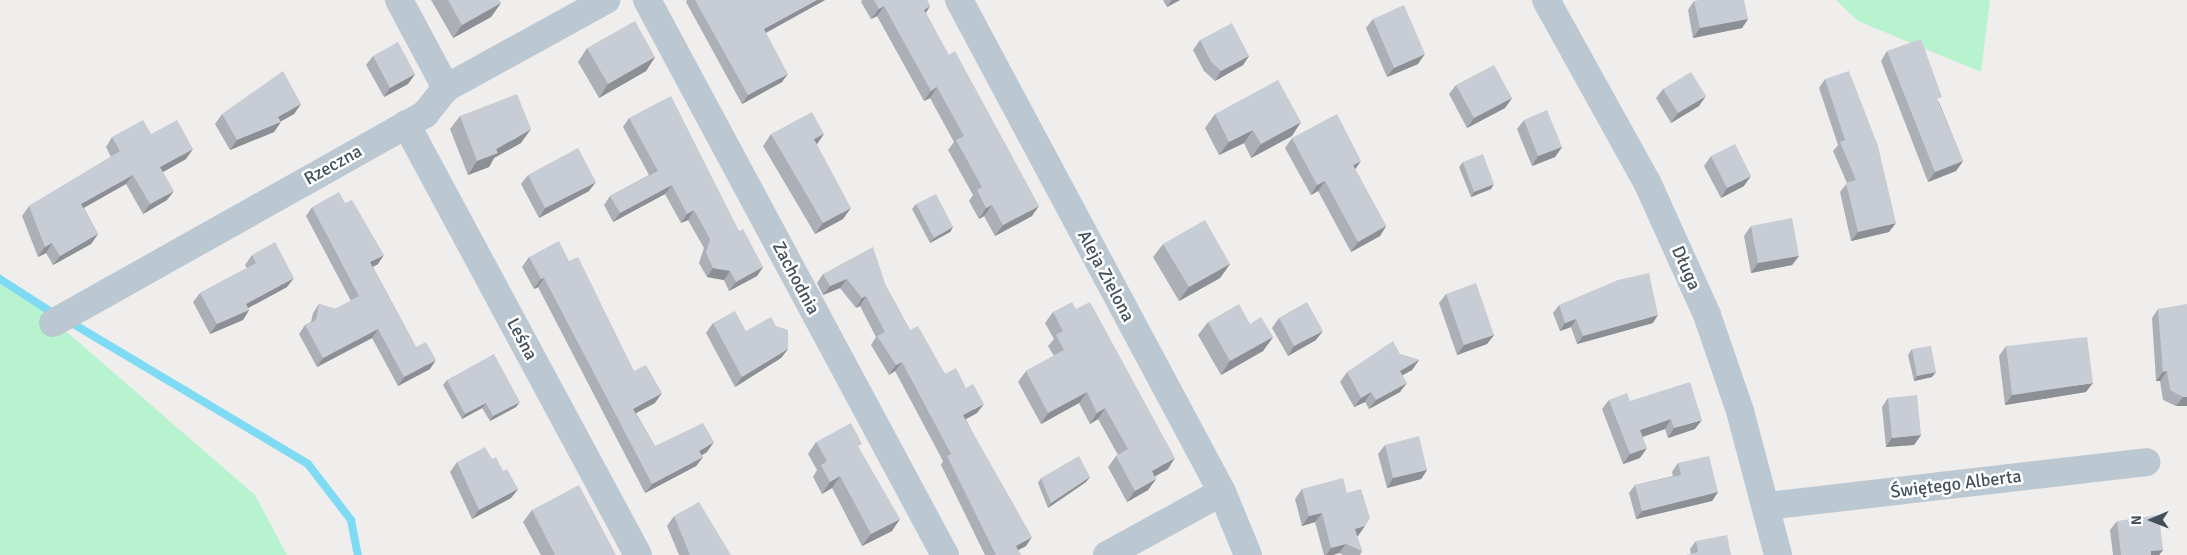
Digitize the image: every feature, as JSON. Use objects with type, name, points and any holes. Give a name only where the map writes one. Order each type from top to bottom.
[{"type":"street","points":[[398,0],[446,88]]},
{"type":"street","name":"Rzeczna","points":[[53,323],[425,114],[446,88],[606,0]]},
{"type":"street","name":"Zachodnia","points":[[647,0],[945,555]]},
{"type":"street","name":"Aleja Zielona","points":[[959,0],[1222,492],[1248,555]]},
{"type":"street","name":"Długa","points":[[1546,0],[1647,182],[1707,315],[1767,506],[1778,555]]},
{"type":"street","name":"Leśna","points":[[406,124],[638,555]]},
{"type":"street","name":"Świętego Alberta","points":[[1767,506],[2146,462]]},
{"type":"street","points":[[1107,555],[1222,492]]},
{"type":"green space","points":[[1836,0],[1990,0],[1981,72],[1858,21]]},
{"type":"green space","points":[[0,274],[255,495],[287,555],[0,555]]},
{"type":"building","points":[[448,0],[499,0],[501,3],[462,25]]},
{"type":"building","points":[[695,0],[817,0],[764,29],[788,74],[748,95]]},
{"type":"building","points":[[874,0],[927,0],[930,6],[924,10],[949,55],[955,51],[1039,206],[1003,225],[992,205],[986,208],[977,190],[982,187],[956,140],[964,136],[937,87],[931,91],[884,6],[879,9]]},
{"type":"building","points":[[1744,0],[1748,19],[1700,28],[1694,1]]},
{"type":"building","points":[[1404,5],[1425,54],[1394,68],[1373,19]]},
{"type":"building","points":[[635,21],[655,57],[608,84],[587,48]]},
{"type":"building","points":[[1232,23],[1249,56],[1221,71],[1211,62],[1200,40]]},
{"type":"building","points":[[1921,39],[1942,97],[1937,99],[1963,161],[1935,172],[1887,51]]},
{"type":"building","points":[[398,42],[415,74],[390,88],[373,56]]},
{"type":"building","points":[[1494,65],[1512,98],[1474,118],[1456,85]]},
{"type":"building","points":[[283,71],[301,104],[278,117],[281,122],[237,140],[222,114]]},
{"type":"building","points":[[1849,71],[1878,146],[1896,223],[1858,232],[1846,183],[1856,180],[1840,142],[1845,140],[1825,79]]},
{"type":"building","points":[[1691,72],[1706,96],[1678,113],[1663,89]]},
{"type":"building","points":[[1278,80],[1301,122],[1261,144],[1253,130],[1229,142],[1215,114]]},
{"type":"building","points":[[517,94],[531,129],[496,149],[498,153],[477,161],[460,116]]},
{"type":"building","points":[[671,96],[739,231],[743,229],[763,267],[736,282],[730,271],[713,268],[706,253],[710,239],[694,210],[687,214],[672,185],[620,213],[610,196],[658,171],[629,118]]},
{"type":"building","points":[[1547,110],[1562,147],[1538,156],[1524,120]]},
{"type":"building","points":[[812,112],[824,134],[814,139],[851,208],[823,223],[771,134]]},
{"type":"building","points":[[1337,114],[1361,161],[1353,165],[1386,226],[1358,242],[1325,181],[1317,185],[1292,138]]},
{"type":"building","points":[[143,120],[151,134],[177,120],[193,149],[160,167],[174,191],[150,204],[133,175],[81,204],[98,234],[60,256],[52,243],[45,247],[29,206],[120,151],[112,137]]},
{"type":"building","points":[[1735,144],[1751,176],[1727,188],[1711,156]]},
{"type":"building","points":[[578,148],[596,182],[545,208],[528,175]]},
{"type":"building","points":[[1483,154],[1494,184],[1474,192],[1463,162]]},
{"type":"building","points":[[339,192],[345,203],[352,200],[384,255],[370,262],[416,347],[426,342],[436,360],[404,377],[378,329],[323,358],[305,325],[316,320],[319,304],[335,309],[359,296],[312,207]]},
{"type":"building","points":[[936,194],[953,227],[934,238],[916,204]]},
{"type":"building","points":[[1792,218],[1799,256],[1758,263],[1751,226]]},
{"type":"building","points":[[1205,220],[1230,264],[1189,287],[1163,244]]},
{"type":"building","points":[[559,241],[569,261],[578,257],[634,371],[646,365],[662,393],[633,409],[655,446],[703,423],[714,442],[699,451],[703,457],[652,484],[544,278],[541,279],[529,257]]},
{"type":"building","points":[[275,242],[294,278],[246,304],[249,310],[217,324],[200,293],[256,263],[252,255]]},
{"type":"building","points":[[873,247],[886,286],[910,330],[918,326],[945,374],[956,368],[966,388],[973,384],[984,404],[963,415],[1032,537],[1016,546],[1021,555],[996,555],[947,456],[951,454],[902,362],[896,365],[877,336],[885,332],[866,296],[862,298],[847,279],[830,286],[823,274]]},
{"type":"building","points":[[1649,273],[1658,315],[1583,336],[1576,319],[1565,323],[1559,305],[1618,280]]},
{"type":"building","points":[[1476,283],[1494,335],[1464,345],[1446,294]]},
{"type":"building","points":[[1072,302],[1076,309],[1090,302],[1175,458],[1152,471],[1156,479],[1135,491],[1116,456],[1128,449],[1105,408],[1097,413],[1087,392],[1048,413],[1026,371],[1064,350],[1056,335],[1063,331],[1053,312]]},
{"type":"building","points":[[1307,302],[1323,331],[1294,346],[1279,318]]},
{"type":"building","points":[[1239,304],[1250,324],[1261,317],[1273,337],[1230,361],[1208,322]]},
{"type":"building","points":[[2187,304],[2187,397],[2183,397],[2170,390],[2167,371],[2163,372],[2158,309]]},
{"type":"building","points":[[735,311],[746,331],[771,317],[776,326],[788,330],[788,349],[742,377],[713,323]]},
{"type":"building","points":[[2087,337],[2093,383],[2012,395],[2006,346]]},
{"type":"building","points":[[1393,341],[1400,354],[1419,360],[1400,371],[1407,383],[1376,400],[1371,392],[1361,398],[1347,372]]},
{"type":"building","points":[[1931,346],[1936,372],[1917,376],[1912,349]]},
{"type":"building","points":[[494,354],[520,402],[493,416],[486,403],[465,414],[447,380]]},
{"type":"building","points":[[1690,382],[1702,420],[1674,428],[1671,419],[1640,430],[1647,448],[1630,454],[1609,400],[1627,393],[1630,401]]},
{"type":"building","points":[[1917,395],[1921,435],[1892,438],[1888,398]]},
{"type":"building","points":[[851,423],[862,444],[858,446],[900,519],[871,534],[840,476],[830,482],[821,465],[827,461],[816,442]]},
{"type":"building","points":[[1419,436],[1427,470],[1393,478],[1385,445]]},
{"type":"building","points":[[485,447],[492,459],[496,457],[503,471],[507,469],[518,489],[479,510],[457,462]]},
{"type":"building","points":[[1079,456],[1090,477],[1051,503],[1041,478]]},
{"type":"building","points":[[1709,456],[1718,492],[1642,511],[1635,485],[1681,475],[1678,463]]},
{"type":"building","points":[[1343,478],[1347,493],[1361,489],[1370,518],[1365,526],[1355,529],[1362,551],[1346,544],[1331,548],[1322,513],[1309,516],[1302,489]]},
{"type":"building","points":[[579,485],[616,555],[555,555],[532,510]]},
{"type":"building","points":[[699,502],[731,555],[690,555],[674,516]]},
{"type":"building","points":[[2159,515],[2163,550],[2151,551],[2151,555],[2121,555],[2117,521]]},
{"type":"building","points":[[1727,535],[1731,555],[1686,555],[1698,552],[1696,541]]},
{"type":"waterway","points":[[0,279],[53,313]]},
{"type":"waterway","points":[[75,325],[308,464],[351,520],[358,555]]}]
